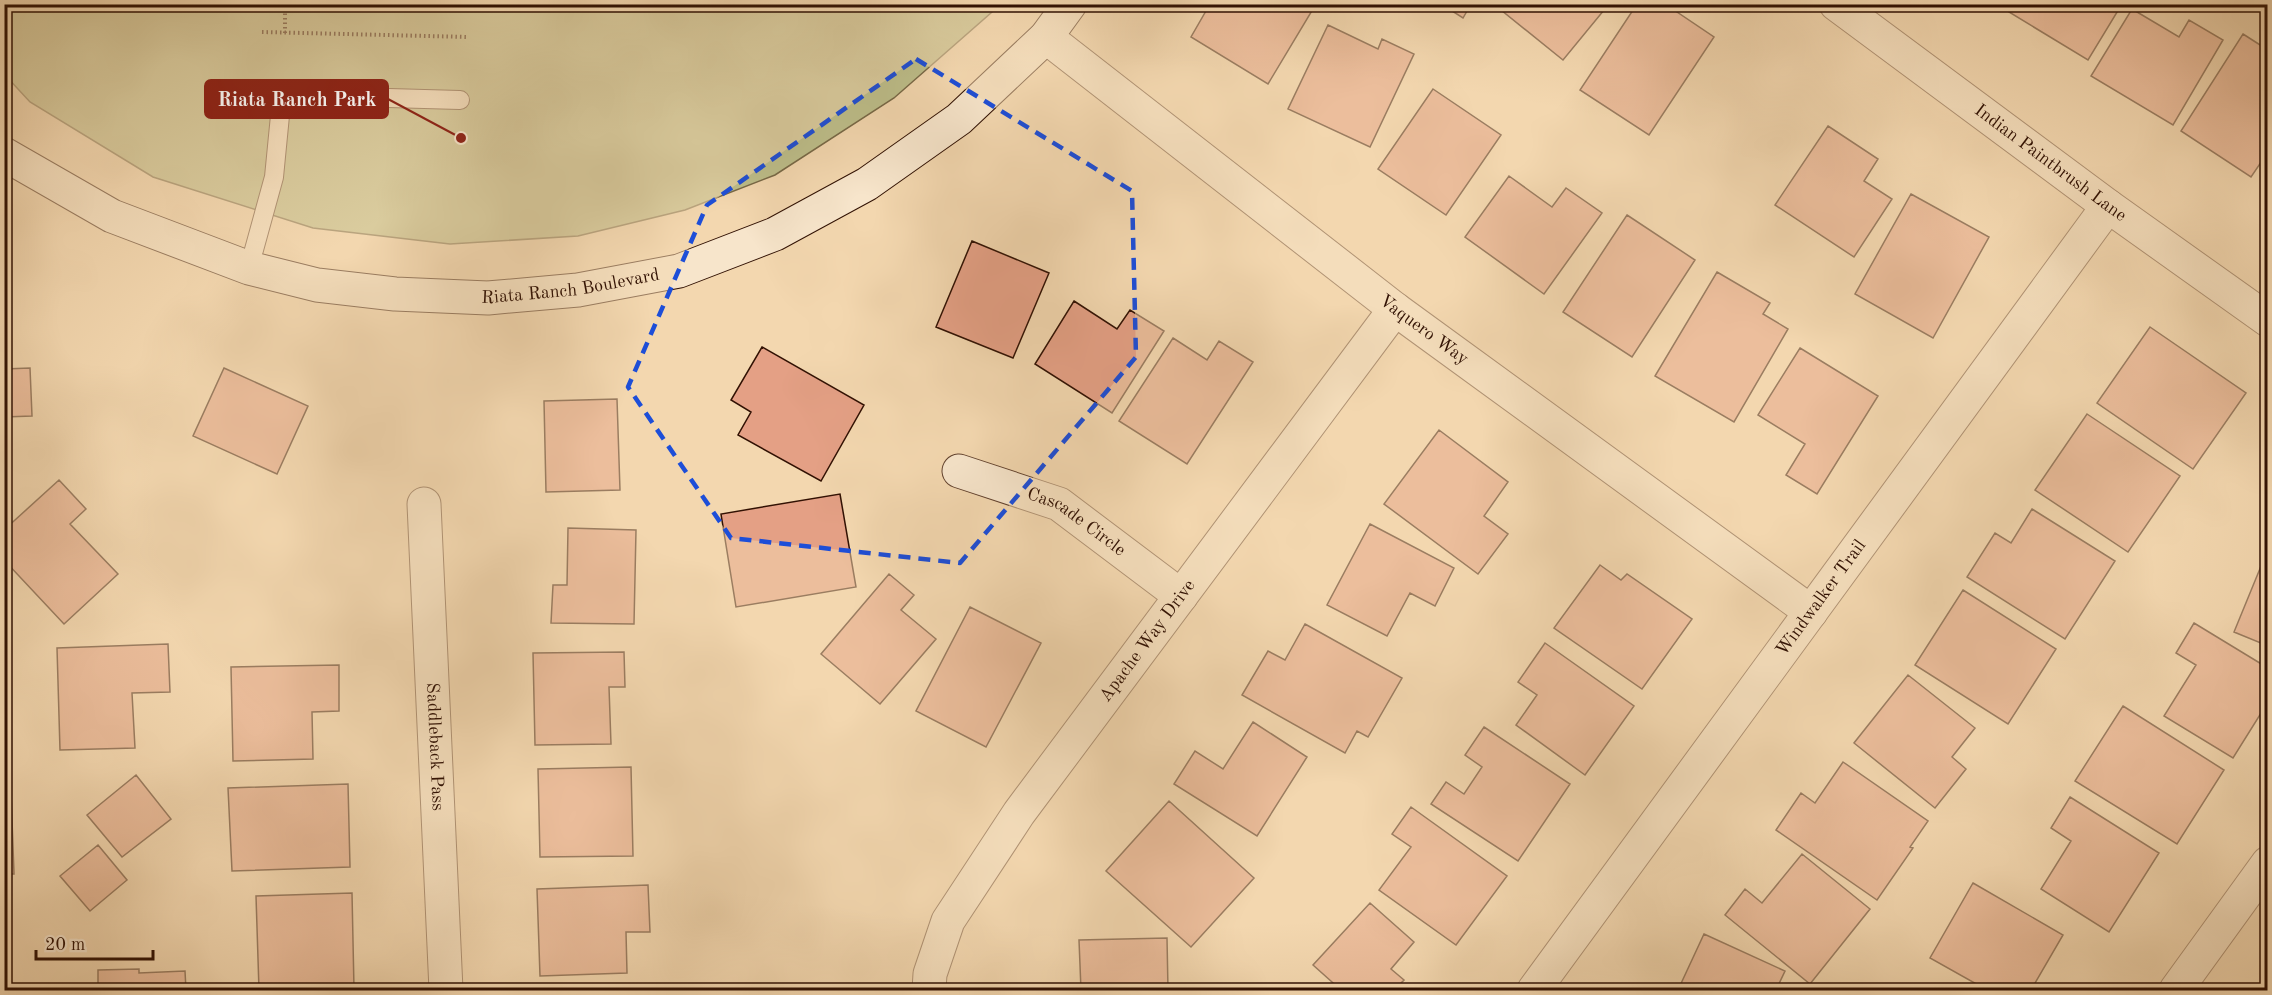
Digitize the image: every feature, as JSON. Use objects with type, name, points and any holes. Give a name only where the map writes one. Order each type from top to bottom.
[{"type":"street","name":"Riata Ranch Boulevard","points":[[5,154],[112,216],[249,268],[317,285],[395,294],[488,298],[579,290],[679,271],[775,234],[867,184],[959,119],[1046,37],[1070,4]]},
{"type":"street","name":"Indian Paintbrush Lane","points":[[1836,4],[2108,206],[2268,320]]},
{"type":"street","name":"Vaquero Way","points":[[1046,37],[1395,309],[1811,612]]},
{"type":"street","name":"Windwalker Trail","points":[[1534,990],[2108,206]]},
{"type":"street","name":"Apache Way Drive","points":[[929,990],[930,974],[948,921],[1019,813],[1395,309]]},
{"type":"street","name":"Cascade Circle","points":[[959,471],[1059,504],[1181,596]]},
{"type":"street","name":"Saddleback Pass","points":[[424,504],[446,990]]},
{"type":"street","points":[[2176,990],[2268,863]]},
{"type":"lane","points":[[249,268],[274,177],[282,95],[460,100]]},
{"type":"path","points":[[285,4],[285,33]]},
{"type":"path","points":[[262,32],[468,37]]},
{"type":"highlighted area","points":[[916,59],[1132,191],[1136,357],[960,563],[731,538],[628,387],[707,205]]},
{"type":"green space","points":[[5,5],[1000,5],[894,98],[775,175],[685,210],[578,236],[450,244],[313,228],[153,177],[30,102],[5,75]]},
{"type":"building","points":[[1210,4],[1316,4],[1268,84],[1191,37]]},
{"type":"building","points":[[1441,4],[1471,4],[1463,18]]},
{"type":"building","points":[[1498,4],[1609,4],[1563,60],[1496,6]]},
{"type":"building","points":[[1637,4],[1665,4],[1714,37],[1649,135],[1580,90]]},
{"type":"building","points":[[2007,4],[2122,4],[2088,60],[2004,9]]},
{"type":"building","points":[[2132,9],[2179,37],[2189,20],[2223,40],[2173,125],[2091,76]]},
{"type":"building","points":[[1328,25],[1378,49],[1382,39],[1414,54],[1370,147],[1288,109]]},
{"type":"building","points":[[2243,34],[2268,50],[2268,152],[2251,177],[2181,131]]},
{"type":"building","points":[[1433,89],[1501,135],[1446,215],[1378,169]]},
{"type":"building","points":[[1828,126],[1878,159],[1864,181],[1892,199],[1854,257],[1775,205]]},
{"type":"building","points":[[1509,176],[1552,207],[1566,188],[1602,213],[1544,294],[1465,237]]},
{"type":"building","points":[[1911,194],[1989,237],[1933,338],[1855,294]]},
{"type":"building","points":[[1627,215],[1695,260],[1632,357],[1563,312]]},
{"type":"building","points":[[972,241],[1049,273],[1013,358],[936,327]]},
{"type":"building","points":[[1717,272],[1770,303],[1763,314],[1788,329],[1734,422],[1655,376]]},
{"type":"building","points":[[1074,301],[1117,329],[1130,310],[1164,331],[1112,413],[1035,364]]},
{"type":"building","points":[[2150,327],[2246,393],[2193,469],[2097,403]]},
{"type":"building","points":[[1173,338],[1207,360],[1219,341],[1253,362],[1187,464],[1119,421]]},
{"type":"building","points":[[762,347],[864,405],[821,481],[738,435],[751,412],[731,400]]},
{"type":"building","points":[[1800,348],[1878,396],[1817,494],[1786,475],[1805,444],[1758,415]]},
{"type":"building","points":[[30,368],[32,416],[4,417],[4,369]]},
{"type":"building","points":[[224,368],[308,406],[277,474],[193,436]]},
{"type":"building","points":[[617,399],[620,490],[546,492],[544,401]]},
{"type":"building","points":[[2087,414],[2180,476],[2128,552],[2035,490]]},
{"type":"building","points":[[1439,430],[1508,482],[1484,516],[1508,534],[1478,574],[1384,504]]},
{"type":"building","points":[[59,480],[86,509],[70,524],[118,574],[64,624],[4,560],[4,530]]},
{"type":"building","points":[[840,494],[856,587],[736,607],[721,514]]},
{"type":"building","points":[[2032,509],[2115,561],[2065,639],[1967,577],[1995,533],[2011,543]]},
{"type":"building","points":[[1370,524],[1454,568],[1435,606],[1410,593],[1387,636],[1327,605]]},
{"type":"building","points":[[568,528],[636,530],[634,624],[551,623],[553,585],[567,585]]},
{"type":"building","points":[[2266,554],[2268,554],[2268,646],[2234,632]]},
{"type":"building","points":[[1600,565],[1621,580],[1627,574],[1692,619],[1642,689],[1554,628]]},
{"type":"building","points":[[889,574],[914,595],[901,610],[936,639],[880,704],[821,654]]},
{"type":"building","points":[[1963,590],[2056,649],[2008,724],[1915,665]]},
{"type":"building","points":[[970,607],[1041,643],[986,747],[916,711]]},
{"type":"building","points":[[2194,623],[2268,668],[2268,702],[2233,758],[2164,716],[2196,665],[2176,653]]},
{"type":"building","points":[[1305,624],[1402,678],[1368,737],[1357,731],[1345,753],[1242,695],[1268,651],[1285,660]]},
{"type":"building","points":[[1545,643],[1634,706],[1585,775],[1516,725],[1537,695],[1518,682]]},
{"type":"building","points":[[168,644],[170,692],[132,693],[135,748],[60,750],[57,648]]},
{"type":"building","points":[[624,652],[625,687],[609,687],[611,744],[535,745],[533,653]]},
{"type":"building","points":[[339,665],[339,711],[312,712],[313,759],[233,761],[231,667]]},
{"type":"building","points":[[1908,675],[1975,728],[1952,757],[1966,769],[1935,808],[1854,743]]},
{"type":"building","points":[[2123,706],[2224,770],[2177,844],[2075,781]]},
{"type":"building","points":[[1253,722],[1307,757],[1257,836],[1174,784],[1195,751],[1223,769]]},
{"type":"building","points":[[1484,727],[1570,784],[1518,861],[1431,804],[1446,782],[1464,794],[1482,767],[1465,755]]},
{"type":"building","points":[[1843,762],[1928,821],[1910,847],[1913,848],[1877,900],[1776,830],[1801,793],[1815,803]]},
{"type":"building","points":[[631,767],[633,856],[540,857],[538,769]]},
{"type":"building","points":[[136,775],[171,819],[122,857],[87,815]]},
{"type":"building","points":[[348,784],[350,867],[232,871],[228,788]]},
{"type":"building","points":[[11,793],[14,874],[4,874],[4,794]]},
{"type":"building","points":[[2070,797],[2159,853],[2109,932],[2041,889],[2071,841],[2051,828]]},
{"type":"building","points":[[1169,801],[1254,878],[1191,947],[1106,871]]},
{"type":"building","points":[[1411,807],[1507,876],[1456,945],[1379,890],[1411,847],[1392,834]]},
{"type":"building","points":[[98,845],[127,880],[90,911],[60,876]]},
{"type":"building","points":[[1802,854],[1870,909],[1810,984],[1725,915],[1745,889],[1762,903]]},
{"type":"building","points":[[1973,883],[2063,935],[2031,990],[1987,990],[1930,958]]},
{"type":"building","points":[[648,885],[650,932],[626,932],[627,973],[540,976],[537,889]]},
{"type":"building","points":[[352,893],[354,989],[259,990],[256,896]]},
{"type":"building","points":[[1370,903],[1414,942],[1391,969],[1404,980],[1394,990],[1341,990],[1313,965]]},
{"type":"building","points":[[1704,934],[1785,971],[1776,990],[1678,990]]},
{"type":"building","points":[[1167,938],[1168,990],[1081,990],[1079,940]]},
{"type":"building","points":[[139,969],[139,973],[185,971],[186,990],[98,990],[98,970]]},
{"type":"place","name":"Riata Ranch Park","points":[[461,138]]}]
